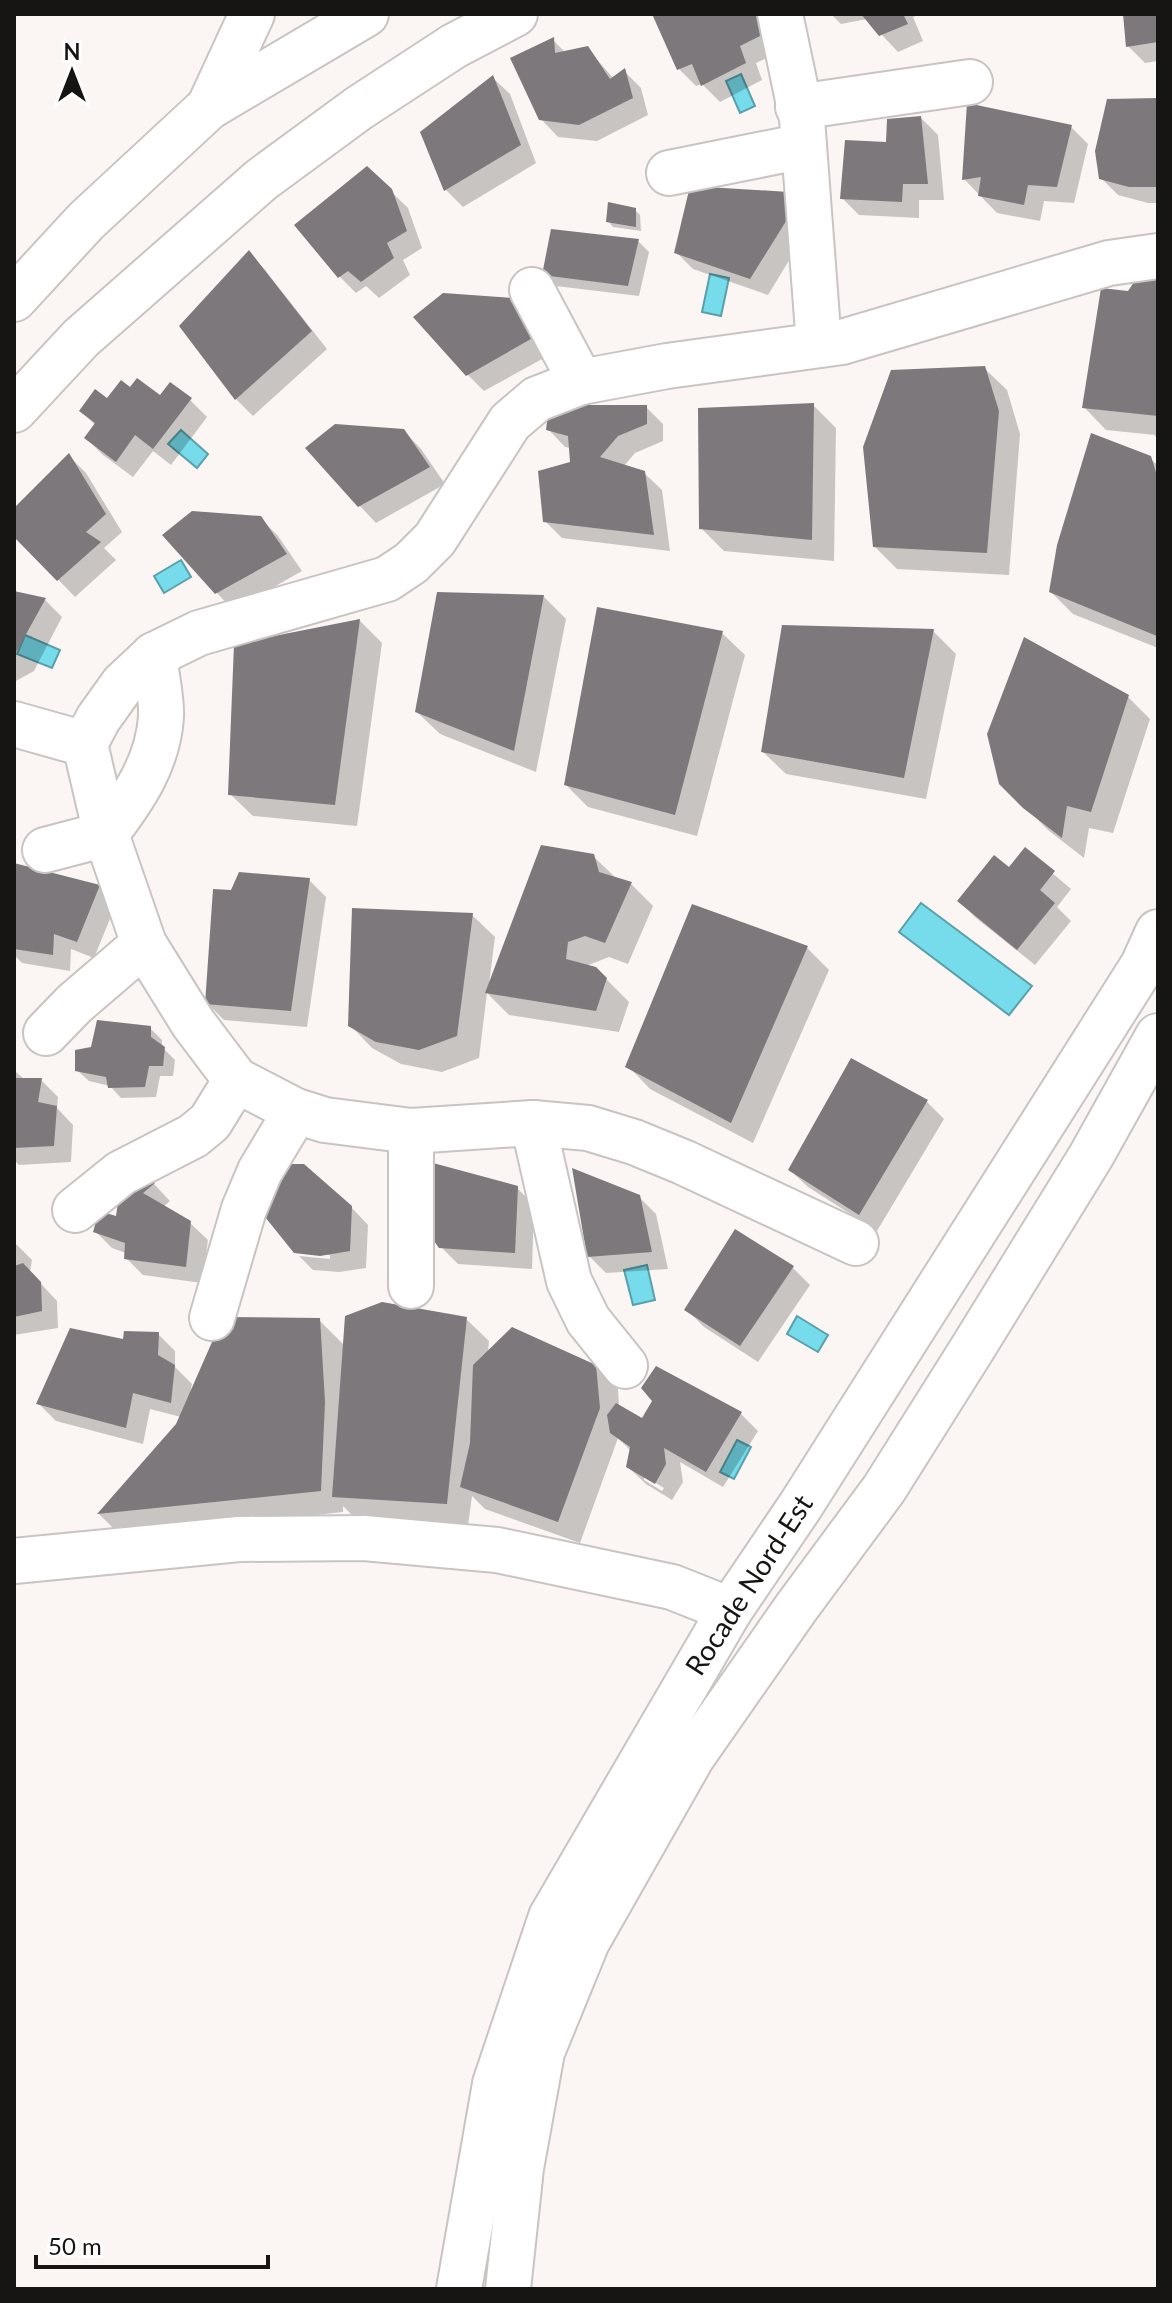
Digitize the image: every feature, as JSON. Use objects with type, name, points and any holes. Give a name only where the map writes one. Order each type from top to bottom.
[{"type":"street","points":[[209,107],[252,14]]},
{"type":"street","points":[[14,299],[86,221],[209,107],[366,14]]},
{"type":"street","points":[[14,410],[81,338],[261,180],[359,108],[442,53],[515,14]]},
{"type":"street","points":[[780,14],[801,127],[819,345]]},
{"type":"street","points":[[669,173],[801,127],[970,82]]},
{"type":"street","points":[[856,1243],[748,1191],[634,1142],[588,1128],[533,1123],[411,1131],[325,1120],[296,1111],[236,1080],[193,1023],[144,944],[106,834],[85,744],[123,684],[154,655],[199,633],[387,579],[411,563],[435,539],[510,422],[537,399],[581,382],[667,366],[842,342],[1109,263],[1158,256]]},
{"type":"street","points":[[532,290],[581,382]]},
{"type":"street","points":[[45,850],[106,834],[150,768],[161,714],[154,655]]},
{"type":"street","points":[[14,724],[85,744]]},
{"type":"street","name":"Rocade Nord-Est","points":[[459,2289],[495,2084],[551,1917],[730,1610],[809,1492],[1143,965],[1158,932]]},
{"type":"street","points":[[46,1033],[74,1004],[144,944]]},
{"type":"street","name":"Rocade Nord-Est","points":[[508,2289],[521,2168],[542,2052],[587,1942],[692,1757],[884,1489],[1091,1156],[1158,1036]]},
{"type":"street","points":[[75,1210],[121,1173],[193,1136],[210,1122],[236,1080]]},
{"type":"street","points":[[212,1318],[244,1209],[260,1171],[296,1111]]},
{"type":"street","points":[[533,1123],[569,1281],[588,1320],[625,1366]]},
{"type":"street","points":[[411,1131],[411,1286]]},
{"type":"street","points":[[14,1561],[239,1539],[364,1538],[497,1550],[672,1587],[730,1610]]},
{"type":"water","points":[[741,74],[755,106],[740,113],[726,81]]},
{"type":"water","points":[[710,274],[729,278],[721,316],[702,312]]},
{"type":"water","points":[[181,430],[208,454],[197,468],[168,444]]},
{"type":"water","points":[[181,560],[191,577],[164,593],[154,576]]},
{"type":"water","points":[[25,635],[60,650],[52,668],[17,654]]},
{"type":"water","points":[[921,903],[1032,986],[1009,1015],[899,932]]},
{"type":"water","points":[[647,1265],[655,1300],[633,1305],[624,1270]]},
{"type":"water","points":[[797,1316],[828,1335],[818,1352],[787,1334]]},
{"type":"water","points":[[737,1440],[751,1447],[734,1479],[720,1472]]},
{"type":"building","points":[[652,14],[764,14],[772,30],[740,46],[746,63],[701,86],[692,64],[677,70]]},
{"type":"building","points":[[861,14],[903,14],[908,24],[879,36]]},
{"type":"building","points":[[1123,14],[1158,14],[1158,42],[1126,47]]},
{"type":"building","points":[[554,37],[555,53],[588,46],[610,79],[625,68],[633,98],[579,125],[539,120],[510,58]]},
{"type":"building","points":[[493,75],[521,145],[444,191],[420,132]]},
{"type":"building","points":[[1158,98],[1158,187],[1129,187],[1099,179],[1095,151],[1107,99]]},
{"type":"building","points":[[967,103],[1072,125],[1057,187],[1028,185],[1024,205],[978,196],[981,177],[962,180]]},
{"type":"building","points":[[921,116],[928,184],[903,184],[902,202],[840,199],[845,140],[886,142],[887,119]]},
{"type":"building","points":[[367,166],[392,189],[407,231],[387,243],[394,258],[361,282],[348,271],[338,278],[294,225]]},
{"type":"building","points":[[690,186],[789,192],[788,218],[750,279],[674,253]]},
{"type":"building","points":[[608,202],[636,208],[636,227],[606,222]]},
{"type":"building","points":[[551,229],[639,239],[628,286],[542,275]]},
{"type":"building","points":[[249,250],[312,331],[235,400],[179,326]]},
{"type":"building","points":[[1140,273],[1158,280],[1158,416],[1082,408],[1101,288],[1128,291]]},
{"type":"building","points":[[443,293],[512,298],[538,335],[466,376],[413,317]]},
{"type":"building","points":[[985,366],[999,411],[987,553],[873,547],[863,447],[891,370]]},
{"type":"building","points":[[137,378],[160,395],[170,382],[192,398],[153,449],[135,435],[116,462],[84,438],[95,423],[79,411],[95,389],[107,398],[121,380],[130,387]]},
{"type":"building","points":[[814,403],[812,540],[699,529],[698,408]]},
{"type":"building","points":[[549,405],[647,405],[647,424],[618,436],[600,457],[645,471],[654,535],[543,522],[538,471],[570,462],[568,436],[546,430]]},
{"type":"building","points":[[335,424],[404,429],[430,467],[358,507],[305,448]]},
{"type":"building","points":[[1091,433],[1151,456],[1158,479],[1157,636],[1049,592],[1057,545]]},
{"type":"building","points":[[69,453],[106,514],[86,532],[101,542],[57,581],[14,537],[14,508]]},
{"type":"building","points":[[192,511],[261,516],[287,554],[215,594],[162,535]]},
{"type":"building","points":[[14,591],[46,598],[14,656]]},
{"type":"building","points":[[437,592],[544,595],[514,751],[415,712]]},
{"type":"building","points":[[597,607],[723,631],[675,815],[564,785]]},
{"type":"building","points":[[360,619],[335,805],[228,795],[234,644]]},
{"type":"building","points":[[782,625],[934,629],[904,778],[761,752]]},
{"type":"building","points":[[1024,637],[1129,695],[1091,812],[1067,806],[1062,838],[1023,808],[999,784],[987,734]]},
{"type":"building","points":[[541,845],[594,854],[599,872],[632,882],[605,943],[585,936],[568,942],[566,959],[596,967],[607,978],[596,1011],[485,993]]},
{"type":"building","points":[[1025,847],[1055,871],[1040,890],[1055,903],[1017,950],[957,901],[994,855],[1009,867]]},
{"type":"building","points":[[14,863],[100,885],[77,942],[54,934],[53,955],[14,949]]},
{"type":"building","points":[[239,872],[310,878],[291,1011],[205,1004],[213,889],[231,890]]},
{"type":"building","points":[[692,904],[808,946],[731,1123],[625,1067]]},
{"type":"building","points":[[352,908],[473,913],[457,1036],[419,1050],[376,1042],[348,1026]]},
{"type":"building","points":[[97,1020],[151,1026],[151,1037],[165,1047],[163,1066],[149,1066],[145,1087],[108,1088],[106,1077],[75,1071],[75,1050],[91,1047]]},
{"type":"building","points":[[851,1058],[928,1100],[859,1215],[788,1170]]},
{"type":"building","points":[[14,1078],[42,1078],[38,1102],[57,1106],[54,1146],[14,1148]]},
{"type":"building","points":[[433,1163],[518,1186],[515,1253],[439,1248],[419,1220]]},
{"type":"building","points":[[284,1164],[304,1164],[352,1206],[350,1251],[320,1256],[294,1253],[257,1207]]},
{"type":"building","points":[[572,1168],[640,1195],[652,1252],[587,1257]]},
{"type":"building","points":[[139,1174],[155,1183],[143,1193],[191,1221],[186,1267],[124,1259],[125,1243],[93,1232],[99,1211],[116,1216],[120,1188]]},
{"type":"building","points":[[735,1229],[794,1266],[740,1346],[684,1310]]},
{"type":"building","points":[[23,1263],[41,1282],[42,1311],[14,1317],[14,1266]]},
{"type":"building","points":[[382,1302],[467,1317],[447,1504],[332,1497],[345,1316]]},
{"type":"building","points":[[223,1317],[320,1318],[325,1402],[321,1491],[97,1514],[176,1424]]},
{"type":"building","points":[[512,1327],[596,1365],[600,1408],[558,1522],[460,1487],[470,1443],[473,1365]]},
{"type":"building","points":[[70,1328],[123,1339],[124,1331],[159,1332],[158,1355],[175,1365],[171,1403],[133,1393],[126,1428],[36,1404]]},
{"type":"building","points":[[656,1366],[742,1412],[706,1472],[664,1448],[666,1464],[655,1484],[626,1467],[630,1447],[610,1433],[607,1415],[616,1403],[642,1418],[652,1401],[641,1388]]}]
